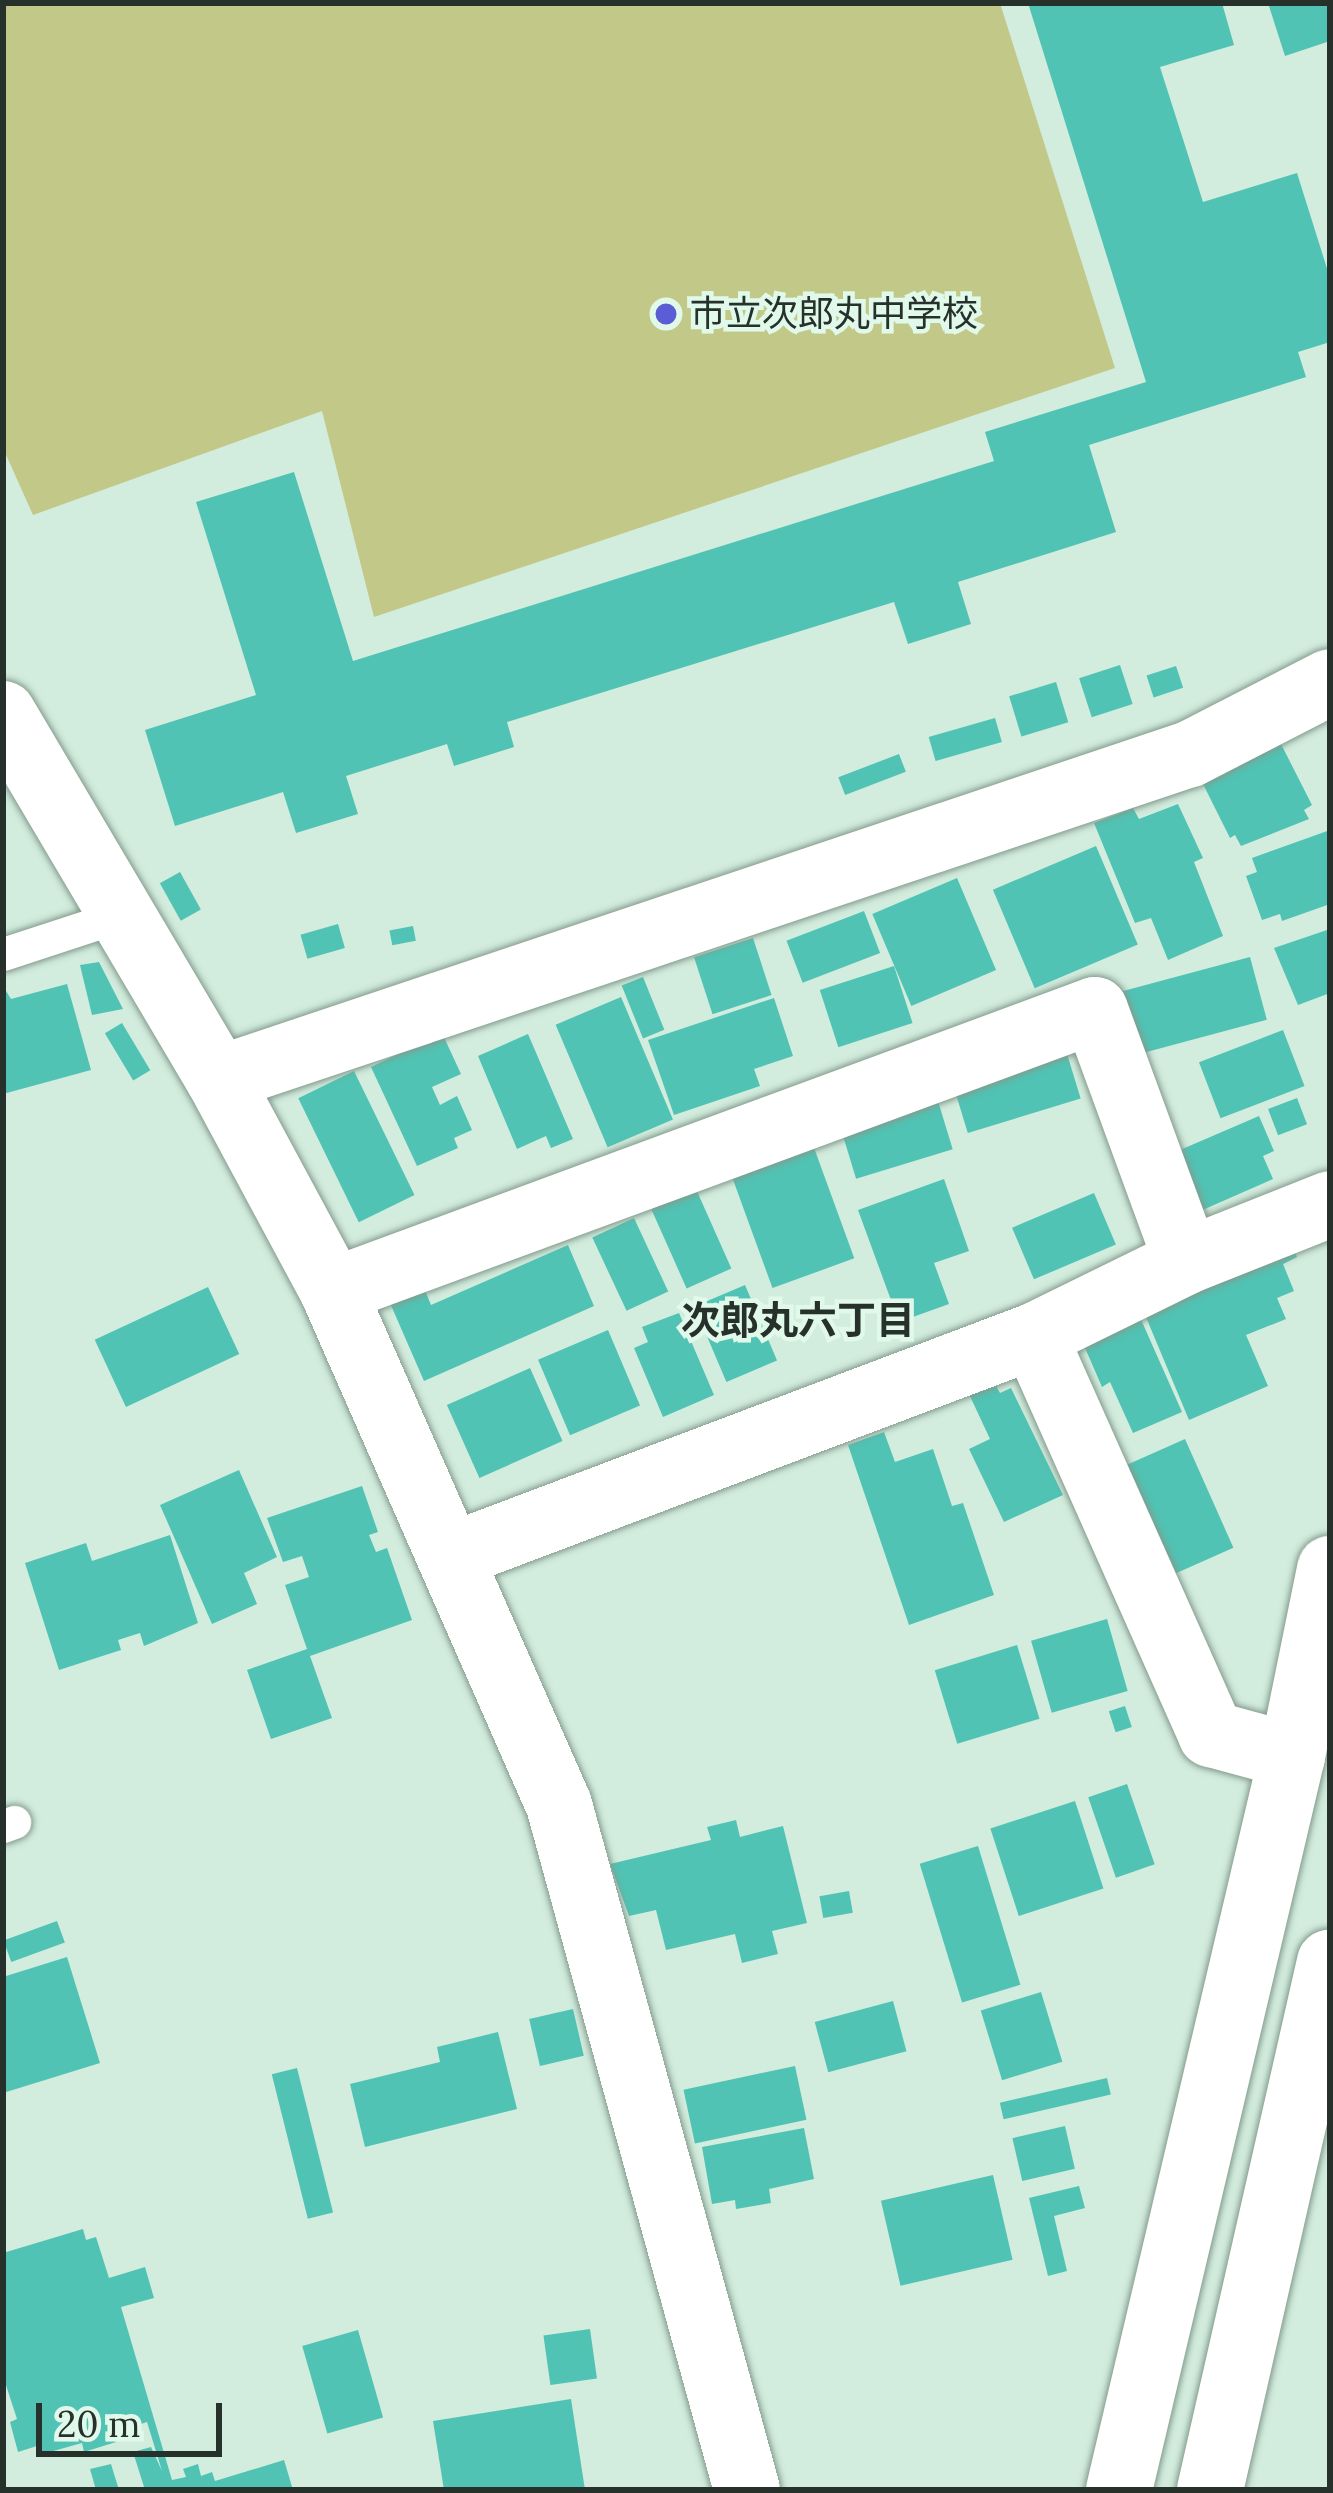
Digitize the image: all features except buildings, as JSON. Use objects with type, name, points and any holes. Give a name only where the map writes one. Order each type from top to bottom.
[{"type":"street","points":[[219,1079],[1190,754],[1330,682]]},
{"type":"street","points":[[3,714],[219,1079],[333,1291],[454,1556],[559,1805],[747,2490]]},
{"type":"street","points":[[333,1291],[1095,1010],[1187,1261]]},
{"type":"street","points":[[454,1556],[1034,1336],[1187,1261],[1330,1204]]},
{"type":"street","points":[[1034,1336],[1211,1734],[1292,1756]]},
{"type":"street","points":[[1119,2490],[1292,1756],[1330,1569]]},
{"type":"street","points":[[1210,2490],[1330,1962]]},
{"type":"lane","points":[[3,954],[122,915]]},
{"type":"green space","points":[[3,3],[1000,3],[1115,368],[374,617],[322,411],[33,515],[3,448]]},
{"type":"place","name":"市立次郎丸中学校","points":[[666,314]]},
{"type":"district","name":"次郎丸六丁目","points":[[798,1320]]}]
